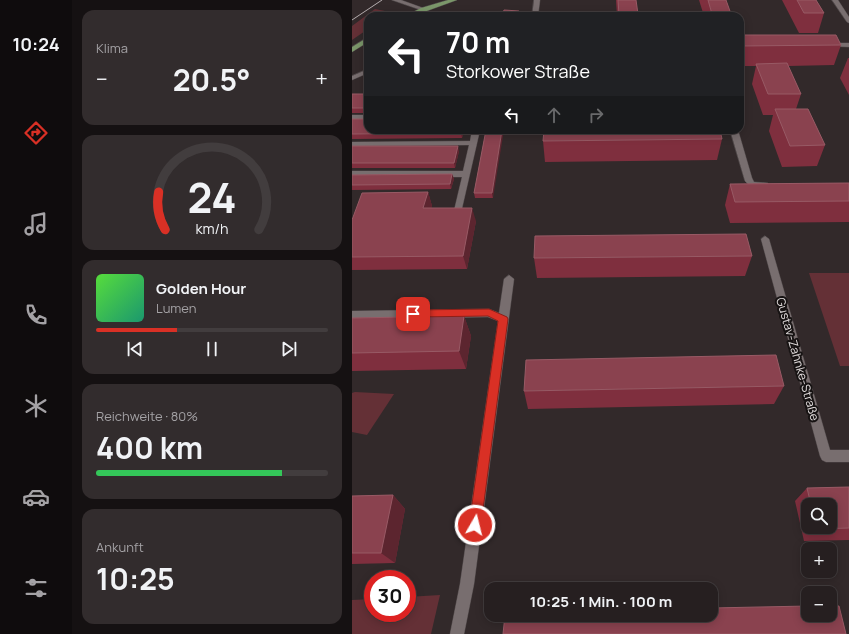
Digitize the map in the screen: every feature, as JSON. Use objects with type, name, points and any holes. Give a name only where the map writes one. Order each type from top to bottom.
[{"type":"main road","points":[[417,12],[454,0]]},
{"type":"main road","points":[[352,50],[364,42]]},
{"type":"street","points":[[395,0],[423,9]]},
{"type":"street","points":[[536,12],[537,0]]},
{"type":"street","points":[[835,0],[847,14],[849,21]]},
{"type":"street","points":[[818,45],[849,45]]},
{"type":"street","points":[[352,78],[364,73]]},
{"type":"street","points":[[352,118],[364,117]]},
{"type":"street","points":[[457,215],[475,134]]},
{"type":"street","points":[[735,134],[748,179],[756,186],[773,185]]},
{"type":"street","points":[[352,144],[473,143]]},
{"type":"street","points":[[352,174],[467,174]]},
{"type":"street","name":"Gustav-Zahnke-Straße","points":[[765,239],[826,456],[849,456]]},
{"type":"street","points":[[457,634],[470,562],[509,279]]},
{"type":"street","points":[[352,314],[489,313],[503,319]]},
{"type":"shaded area","points":[[375,9],[390,12],[371,12]]},
{"type":"shaded area","points":[[364,17],[364,32],[352,40],[352,26]]},
{"type":"shaded area","points":[[809,273],[849,273],[849,366],[840,366]]},
{"type":"shaded area","points":[[352,393],[394,394],[367,435],[352,432]]},
{"type":"shaded area","points":[[440,595],[431,634],[352,634],[352,600],[364,599],[364,622],[416,622],[416,596]]},
{"type":"building","points":[[618,0],[636,0],[638,12],[619,12]]},
{"type":"building","points":[[708,0],[726,0],[730,12],[711,12]]},
{"type":"building","points":[[797,0],[816,0],[824,13],[804,13]]},
{"type":"building","points":[[504,10],[519,11],[519,12],[503,12]]},
{"type":"building","points":[[744,35],[836,35],[841,45],[744,46]]},
{"type":"building","points":[[787,63],[801,94],[768,94],[756,64]]},
{"type":"building","points":[[352,94],[364,94],[364,108],[352,108]]},
{"type":"building","points":[[775,109],[808,109],[825,145],[790,146]]},
{"type":"building","points":[[352,119],[364,119],[364,134],[352,134]]},
{"type":"building","points":[[485,134],[501,134],[492,193],[474,193]]},
{"type":"building","points":[[544,134],[721,134],[722,139],[543,141]]},
{"type":"building","points":[[352,146],[458,146],[454,163],[352,163]]},
{"type":"building","points":[[452,174],[450,184],[352,185],[352,175]]},
{"type":"building","points":[[849,183],[849,201],[735,202],[730,184]]},
{"type":"building","points":[[428,192],[423,208],[472,208],[463,256],[352,257],[352,220],[362,193]]},
{"type":"building","points":[[746,234],[752,256],[534,258],[535,236]]},
{"type":"building","points":[[464,316],[459,351],[352,353],[352,318]]},
{"type":"building","points":[[776,355],[784,386],[524,391],[526,360]]},
{"type":"building","points":[[849,487],[849,528],[837,528],[837,498],[809,498],[807,488]]},
{"type":"building","points":[[393,495],[381,553],[352,553],[352,496]]},
{"type":"building","points":[[801,606],[801,622],[837,622],[837,606],[839,606],[846,634],[503,634],[504,622],[718,622],[718,608]]},
{"type":"tram line","points":[[352,20],[382,0]]},
{"type":"route","points":[[413,314],[489,313],[503,319],[500,353],[475,525]]}]
